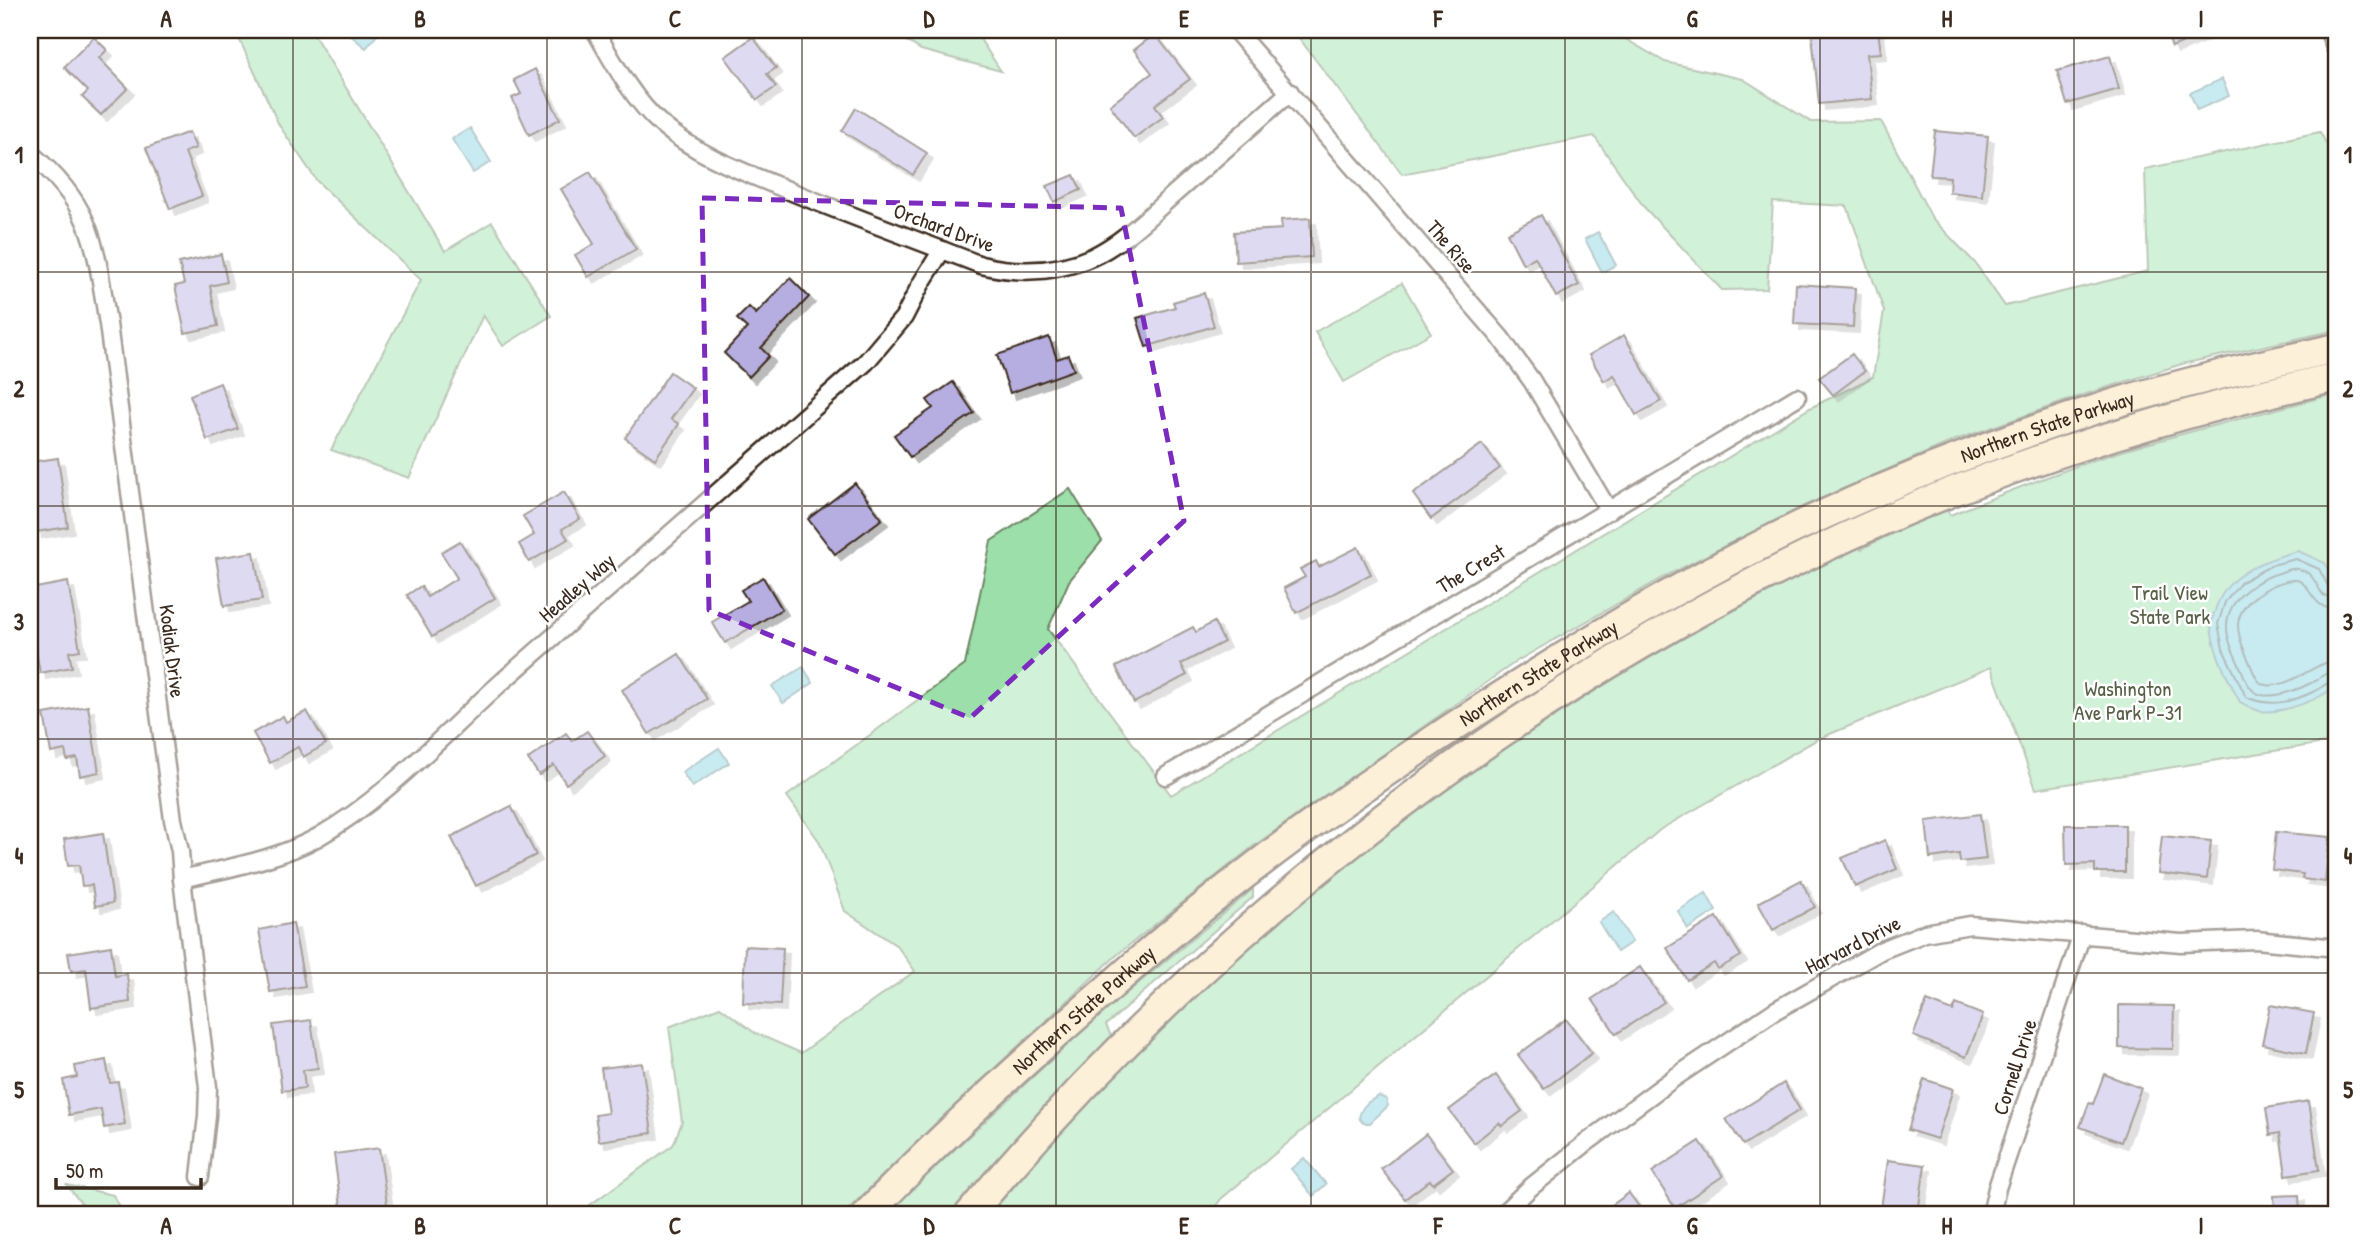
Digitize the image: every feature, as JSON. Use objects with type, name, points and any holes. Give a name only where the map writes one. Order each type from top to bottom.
[{"type":"highway","name":"Northern State Parkway","points":[[866,1215],[1014,1071],[1194,915],[1388,771],[1472,714],[1609,628],[1718,568],[1823,515],[1944,464],[2111,405],[2228,372],[2337,348]]},
{"type":"highway","name":"Northern State Parkway","points":[[969,1215],[1090,1078],[1194,977],[1275,905],[1366,831],[1460,762],[1611,662],[1714,604],[1835,543],[1962,489],[2049,456],[2153,422],[2337,377]]},
{"type":"main road","points":[[2332,30],[2337,46]]},
{"type":"street","name":"Orchard Drive","points":[[594,30],[638,99],[661,124],[701,153],[829,208],[981,265],[1003,270],[1027,272],[1063,267],[1093,257],[1130,233],[1290,92]]},
{"type":"street","name":"The Rise","points":[[1236,30],[1500,337],[1532,381],[1609,511]]},
{"type":"street","name":"Kodiak Drive","points":[[30,153],[51,170],[79,205],[91,231],[96,252],[110,338],[173,820],[180,851],[208,1087],[200,1177]]},
{"type":"street","name":"Headley Way","points":[[182,879],[270,857],[316,838],[384,790],[484,698],[866,362],[904,317],[942,250]]},
{"type":"street","name":"The Crest","points":[[1166,776],[1797,397]]},
{"type":"street","name":"Harvard Drive","points":[[1504,1214],[1531,1187],[1674,1077],[1776,1010],[1882,950],[1925,933],[1970,925],[2180,943],[2256,940],[2337,948]]},
{"type":"street","name":"Cornell Drive","points":[[1991,1215],[1997,1188],[2082,934]]},
{"type":"highlighted area","points":[[702,198],[1121,208],[1184,521],[970,718],[709,610]]},
{"type":"green space","points":[[235,30],[311,30],[445,251],[492,222],[551,316],[503,346],[483,315],[409,478],[331,450],[421,280],[317,181],[279,125]]},
{"type":"green space","points":[[889,30],[974,30],[1001,71],[921,50]]},
{"type":"green space","points":[[1293,30],[1610,30],[1665,62],[1743,79],[1811,122],[1881,121],[1932,218],[1975,263],[2005,306],[2148,271],[2145,169],[2320,132],[2337,164],[2337,330],[2182,364],[2083,395],[1953,441],[1804,506],[1668,575],[1517,661],[1255,845],[1118,954],[842,1215],[576,1215],[673,1145],[682,1122],[669,1027],[720,1007],[755,1033],[801,1053],[915,971],[897,946],[845,911],[819,841],[787,796],[965,665],[991,541],[1070,489],[1102,541],[1069,581],[1048,629],[1171,795],[1810,408],[1873,377],[1884,311],[1847,206],[1773,202],[1767,289],[1722,290],[1644,207],[1594,136],[1402,174]]},
{"type":"green space","points":[[1402,283],[1431,333],[1344,382],[1315,332]]},
{"type":"green space","name":"Trail View State Park","points":[[2337,393],[2337,741],[2036,789],[1991,667],[1818,739],[1661,829],[1221,1199],[1209,1215],[987,1215],[1036,1158],[1168,1018],[1245,947],[1391,827],[1570,699],[1859,544],[1861,549],[1945,507],[1950,515],[2100,458]]},
{"type":"green space","points":[[1253,889],[1253,897],[1106,1025],[1111,1036],[951,1215],[884,1215],[1096,1018]]},
{"type":"green space","points":[[67,1185],[113,1195],[125,1215],[90,1215]]},
{"type":"water","points":[[344,30],[373,30],[378,34],[366,48]]},
{"type":"water","points":[[2222,79],[2229,96],[2197,110],[2190,93]]},
{"type":"water","points":[[470,128],[491,162],[473,173],[452,139]]},
{"type":"water","points":[[1598,232],[1616,265],[1602,272],[1585,239]]},
{"type":"water","points":[[2298,551],[2325,563],[2336,587],[2337,683],[2323,695],[2302,704],[2279,710],[2257,710],[2240,702],[2215,647],[2212,621],[2220,598],[2236,578],[2259,564]]},
{"type":"water","points":[[803,667],[813,683],[783,703],[772,686]]},
{"type":"water","points":[[719,748],[729,763],[692,787],[682,772]]},
{"type":"water","points":[[1706,893],[1716,911],[1688,929],[1678,911]]},
{"type":"water","points":[[1614,912],[1632,942],[1617,952],[1599,922]]},
{"type":"water","points":[[1379,1096],[1386,1099],[1388,1106],[1370,1123],[1363,1123],[1359,1118],[1362,1110]]},
{"type":"water","points":[[1304,1158],[1326,1184],[1313,1196],[1291,1169]]},
{"type":"building","points":[[1878,30],[1881,53],[1867,54],[1872,99],[1819,104],[1812,34]]},
{"type":"building","points":[[2164,30],[2213,30],[2172,47]]},
{"type":"building","points":[[1155,34],[1190,79],[1155,105],[1163,117],[1134,138],[1110,105],[1152,73],[1134,50]]},
{"type":"building","points":[[94,37],[107,50],[99,58],[128,88],[101,115],[82,97],[88,91],[64,67]]},
{"type":"building","points":[[753,37],[776,68],[767,74],[776,87],[757,100],[725,57]]},
{"type":"building","points":[[2110,56],[2119,89],[2067,104],[2057,71]]},
{"type":"building","points":[[535,69],[560,119],[529,135],[512,98],[521,94],[514,80]]},
{"type":"building","points":[[856,108],[927,153],[913,175],[842,131]]},
{"type":"building","points":[[1935,131],[1988,136],[1982,196],[1949,192],[1950,177],[1930,176]]},
{"type":"building","points":[[189,132],[196,148],[185,152],[202,196],[170,209],[146,148]]},
{"type":"building","points":[[590,172],[636,249],[588,277],[575,255],[594,244],[561,189]]},
{"type":"building","points":[[1074,175],[1081,190],[1054,202],[1047,186]]},
{"type":"building","points":[[1541,215],[1579,285],[1556,297],[1535,257],[1523,264],[1507,233]]},
{"type":"building","points":[[1310,218],[1312,257],[1236,262],[1234,232],[1282,229],[1281,220]]},
{"type":"building","points":[[221,254],[227,282],[210,286],[218,326],[185,333],[175,286],[184,284],[179,263]]},
{"type":"building","points":[[790,278],[809,297],[761,348],[769,356],[749,377],[724,353],[747,328],[737,319],[749,307],[756,314]]},
{"type":"building","points":[[1796,284],[1855,288],[1853,327],[1794,324]]},
{"type":"building","points":[[1204,293],[1214,326],[1146,347],[1137,318],[1175,307],[1173,302]]},
{"type":"building","points":[[1624,335],[1661,401],[1636,415],[1614,375],[1604,381],[1589,355]]},
{"type":"building","points":[[1049,337],[1057,359],[1068,355],[1074,370],[1010,393],[997,355]]},
{"type":"building","points":[[1852,354],[1865,371],[1833,395],[1819,378]]},
{"type":"building","points":[[670,372],[693,388],[671,419],[679,424],[655,459],[625,438]]},
{"type":"building","points":[[953,382],[974,413],[910,457],[894,435],[933,408],[927,400]]},
{"type":"building","points":[[220,383],[238,429],[207,440],[190,395]]},
{"type":"building","points":[[1482,444],[1500,468],[1431,519],[1413,494]]},
{"type":"building","points":[[58,458],[68,527],[36,532],[30,489],[30,462]]},
{"type":"building","points":[[855,483],[882,519],[835,554],[808,519]]},
{"type":"building","points":[[564,492],[580,519],[562,529],[568,539],[529,562],[519,544],[534,535],[523,516]]},
{"type":"building","points":[[460,541],[495,598],[432,637],[407,595],[421,586],[427,597],[457,578],[441,552]]},
{"type":"building","points":[[1358,547],[1371,574],[1296,613],[1284,588],[1305,577],[1300,569],[1316,561],[1319,567]]},
{"type":"building","points":[[254,552],[262,600],[224,606],[216,558]]},
{"type":"building","points":[[763,577],[782,609],[725,643],[712,622],[748,601],[741,590]]},
{"type":"building","points":[[68,582],[80,650],[69,652],[72,667],[40,673],[30,617],[30,589]]},
{"type":"building","points":[[1214,622],[1224,642],[1181,664],[1187,675],[1134,703],[1116,667],[1193,627],[1196,632]]},
{"type":"building","points":[[679,654],[707,699],[649,734],[622,690]]},
{"type":"building","points":[[88,706],[99,772],[80,776],[77,758],[67,760],[65,750],[51,753],[44,714]]},
{"type":"building","points":[[307,711],[326,744],[303,757],[298,747],[270,763],[253,733],[283,716],[286,722]]},
{"type":"building","points":[[587,731],[605,756],[566,784],[554,765],[539,775],[528,759],[566,733],[572,741]]},
{"type":"building","points":[[511,806],[536,855],[476,886],[451,837]]},
{"type":"building","points":[[1980,814],[1986,859],[1960,862],[1959,854],[1930,858],[1926,821]]},
{"type":"building","points":[[2065,825],[2125,825],[2125,872],[2095,872],[2095,864],[2066,865]]},
{"type":"building","points":[[2276,832],[2330,837],[2325,882],[2302,879],[2303,874],[2272,870]]},
{"type":"building","points":[[103,833],[113,903],[95,906],[92,885],[82,886],[79,865],[68,866],[64,839]]},
{"type":"building","points":[[2162,836],[2211,841],[2207,879],[2158,873]]},
{"type":"building","points":[[1885,840],[1897,869],[1855,887],[1842,858]]},
{"type":"building","points":[[1801,880],[1815,907],[1773,930],[1758,903]]},
{"type":"building","points":[[1717,917],[1741,956],[1718,969],[1714,963],[1687,980],[1667,948]]},
{"type":"building","points":[[293,923],[305,986],[270,992],[259,930]]},
{"type":"building","points":[[111,946],[115,976],[127,974],[130,1002],[91,1008],[86,969],[71,971],[68,953]]},
{"type":"building","points":[[745,946],[783,948],[780,1005],[743,1003]]},
{"type":"building","points":[[1640,967],[1664,1002],[1616,1034],[1592,999]]},
{"type":"building","points":[[1927,1001],[1953,1011],[1956,1004],[1983,1015],[1966,1057],[1913,1036]]},
{"type":"building","points":[[2119,1005],[2174,1006],[2173,1049],[2119,1048]]},
{"type":"building","points":[[2270,1005],[2314,1013],[2306,1053],[2262,1044]]},
{"type":"building","points":[[1566,1019],[1592,1053],[1544,1089],[1518,1055]]},
{"type":"building","points":[[311,1020],[318,1068],[303,1070],[305,1088],[282,1091],[273,1025]]},
{"type":"building","points":[[106,1060],[110,1083],[118,1082],[125,1124],[104,1128],[101,1109],[69,1115],[63,1080],[77,1077],[75,1066]]},
{"type":"building","points":[[642,1063],[652,1133],[599,1141],[595,1115],[608,1113],[601,1068]]},
{"type":"building","points":[[2104,1074],[2141,1088],[2121,1142],[2080,1127],[2089,1103],[2093,1104]]},
{"type":"building","points":[[1496,1075],[1522,1111],[1502,1126],[1499,1123],[1474,1143],[1449,1110]]},
{"type":"building","points":[[1924,1079],[1953,1089],[1937,1139],[1908,1130]]},
{"type":"building","points":[[1784,1083],[1800,1110],[1743,1145],[1726,1119]]},
{"type":"building","points":[[2309,1101],[2319,1170],[2286,1175],[2280,1133],[2270,1135],[2266,1108]]},
{"type":"building","points":[[1426,1134],[1453,1169],[1433,1184],[1430,1180],[1405,1199],[1381,1169]]},
{"type":"building","points":[[1700,1141],[1723,1176],[1675,1208],[1652,1172]]},
{"type":"building","points":[[379,1148],[388,1211],[342,1215],[334,1154]]},
{"type":"building","points":[[1888,1160],[1925,1165],[1918,1213],[1881,1208]]},
{"type":"building","points":[[1629,1193],[1645,1215],[1598,1215]]},
{"type":"building","points":[[2299,1195],[2300,1215],[2275,1215],[2274,1196]]},
{"type":"park label","name":"Washington Ave Park P-31","points":[[2128,701]]}]
